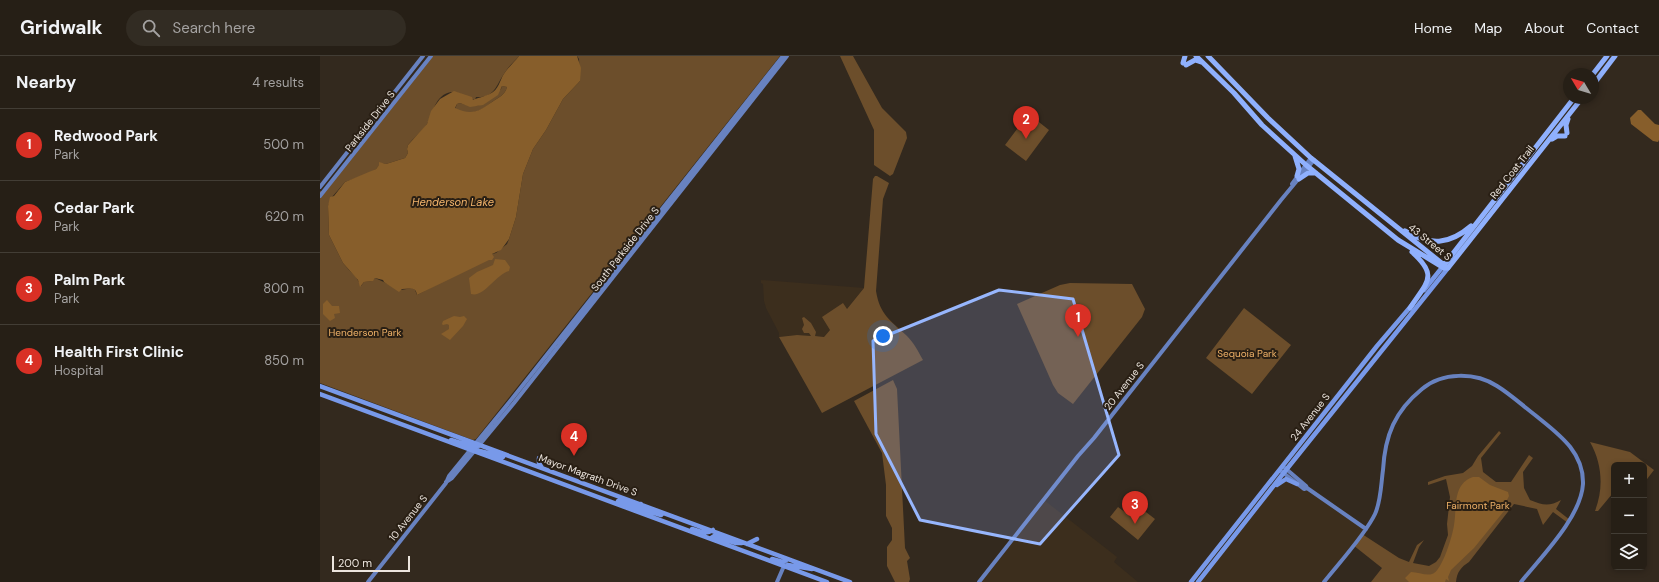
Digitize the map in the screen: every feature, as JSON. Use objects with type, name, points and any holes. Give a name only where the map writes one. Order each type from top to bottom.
[{"type":"highway","points":[[1185,56],[1184,64],[1195,60],[1205,64]]},
{"type":"highway","name":"43 Street S","points":[[1196,56],[1234,93],[1262,125],[1316,174],[1398,240],[1445,267]]},
{"type":"highway","name":"43 Street S","points":[[1208,56],[1268,118],[1313,159],[1445,267]]},
{"type":"highway","points":[[1598,68],[1607,56]]},
{"type":"highway","points":[[1599,76],[1615,56]]},
{"type":"highway","name":"Red Coat Trail","points":[[1483,214],[1569,104]]},
{"type":"highway","name":"Red Coat Trail","points":[[1445,267],[1457,258],[1578,104]]},
{"type":"highway","points":[[1548,142],[1557,136],[1566,135],[1566,125],[1572,112]]},
{"type":"highway","points":[[1294,154],[1299,168],[1298,178]]},
{"type":"highway","points":[[1298,178],[1308,173],[1316,174]]},
{"type":"highway","points":[[1376,222],[1384,217],[1417,237],[1436,242],[1448,240],[1460,235],[1483,214]]},
{"type":"highway","points":[[1445,267],[1483,214]]},
{"type":"highway","points":[[1398,240],[1422,261],[1428,271],[1428,280],[1410,308]]},
{"type":"main road","name":"24 Avenue S","points":[[1198,582],[1269,491],[1283,470],[1373,352],[1445,267]]},
{"type":"main road","name":"24 Avenue S","points":[[1191,582],[1283,470],[1445,267]]},
{"type":"main road","name":"Mayor Magrath Drive S","points":[[320,386],[632,510],[827,582]]},
{"type":"main road","name":"Mayor Magrath Drive S","points":[[320,394],[422,432],[532,464],[850,582]]},
{"type":"main road","points":[[532,464],[537,462],[539,458],[542,468]]},
{"type":"main road","points":[[1269,491],[1286,479],[1297,484]]},
{"type":"main road","points":[[586,492],[635,506],[641,504]]},
{"type":"main road","points":[[632,510],[638,508],[667,517],[675,517]]},
{"type":"main road","points":[[673,524],[705,533],[713,530]]},
{"type":"main road","points":[[709,538],[714,536],[736,543],[746,543],[757,539],[758,548]]},
{"type":"main road","points":[[758,556],[783,562],[787,559]]},
{"type":"main road","points":[[785,566],[789,565],[809,570],[814,569]]},
{"type":"street","name":"Parkside Drive S","points":[[320,187],[423,56]]},
{"type":"street","name":"Parkside Drive S","points":[[320,196],[432,56]]},
{"type":"street","name":"South Parkside Drive S","points":[[475,448],[783,56]]},
{"type":"street","name":"South Parkside Drive S","points":[[475,448],[787,56]]},
{"type":"street","name":"20 Avenue S","points":[[979,582],[1313,159]]},
{"type":"street","points":[[1324,582],[1366,529],[1375,514],[1379,501],[1385,448],[1390,430],[1399,413],[1424,388],[1448,376],[1480,379],[1495,384],[1508,393],[1568,443],[1574,452],[1581,470],[1583,484],[1582,493],[1575,513],[1521,582]]},
{"type":"street","name":"10 Avenue S","points":[[368,582],[446,482],[449,476],[475,448]]},
{"type":"street","points":[[1283,470],[1297,484],[1304,489],[1307,488]]},
{"type":"street","points":[[1283,470],[1366,529]]},
{"type":"street","points":[[777,582],[787,559]]},
{"type":"highlighted area","points":[[999,290],[1073,299],[1119,455],[1040,544],[920,520],[876,434],[873,341]]},
{"type":"shaded area","points":[[761,280],[864,288],[824,337],[797,335],[779,337],[779,333],[766,308],[763,284],[761,283]]},
{"type":"shaded area","points":[[1286,479],[1297,484],[1366,529],[1324,582],[1198,582],[1269,491]]},
{"type":"shaded area","points":[[1044,500],[1117,557],[1114,562],[1138,582],[979,582]]},
{"type":"green space","name":"Henderson Park","points":[[431,56],[519,56],[507,69],[492,93],[483,97],[476,97],[475,100],[451,92],[441,97],[435,105],[425,127],[408,145],[408,153],[405,158],[386,164],[381,163],[376,169],[367,174],[345,182],[332,197],[328,206],[329,235],[343,263],[356,277],[361,286],[364,282],[372,281],[375,278],[401,290],[412,288],[415,290],[417,295],[492,256],[492,254],[496,253],[507,244],[516,217],[523,174],[533,149],[546,130],[563,99],[580,81],[579,59],[577,56],[780,56],[476,439],[473,440],[320,383],[320,191],[323,192]]},
{"type":"green space","points":[[840,56],[853,56],[882,108],[906,132],[907,138],[893,174],[890,176],[874,165],[874,130]]},
{"type":"green space","points":[[502,86],[507,87],[503,94],[475,112],[466,112],[455,109],[457,104],[460,103],[478,106],[491,98],[501,89]]},
{"type":"green space","points":[[1030,115],[1049,130],[1026,161],[1005,145],[1026,117]]},
{"type":"green space","points":[[875,176],[889,183],[883,199],[876,291],[878,299],[883,312],[916,347],[923,360],[822,413],[779,337],[797,335],[811,336],[809,333],[804,333],[802,329],[804,325],[802,318],[804,317],[811,323],[816,332],[815,336],[824,337],[830,330],[822,317],[843,303],[847,309],[864,288],[873,179]]},
{"type":"green space","points":[[1070,283],[1132,284],[1145,309],[1142,317],[1073,404],[1058,393],[1053,385],[1017,304],[1060,285]]},
{"type":"green space","name":"Sequoia Park","points":[[1244,308],[1291,345],[1252,394],[1206,358]]},
{"type":"green space","points":[[893,380],[897,389],[905,548],[910,558],[907,561],[910,579],[909,582],[895,582],[887,566],[887,547],[892,540],[892,528],[886,516],[886,485],[882,453],[854,401]]},
{"type":"green space","name":"Fairmont Park","points":[[1499,431],[1501,433],[1481,458],[1483,472],[1496,482],[1511,482],[1529,455],[1533,458],[1523,472],[1524,488],[1530,500],[1538,503],[1553,504],[1561,500],[1556,509],[1570,520],[1568,523],[1553,512],[1543,525],[1537,509],[1514,504],[1469,562],[1460,570],[1457,575],[1456,582],[1371,582],[1382,568],[1353,545],[1362,534],[1399,558],[1409,562],[1417,545],[1424,540],[1419,547],[1413,563],[1429,566],[1436,562],[1440,557],[1448,535],[1447,524],[1450,497],[1446,479],[1428,485],[1428,482],[1445,476],[1463,473],[1472,466],[1478,456]]},
{"type":"green space","points":[[1590,442],[1630,452],[1643,462],[1611,462],[1611,495],[1598,511],[1595,511],[1601,485],[1599,467]]},
{"type":"green space","points":[[1647,465],[1654,470],[1647,479]]},
{"type":"green space","points":[[1118,507],[1134,519],[1142,509],[1155,519],[1138,540],[1110,517]]},
{"type":"water","name":"Henderson Lake","points":[[519,56],[577,56],[581,68],[580,81],[563,99],[546,130],[533,149],[523,174],[516,217],[509,239],[501,250],[492,254],[494,257],[492,260],[489,260],[417,295],[414,289],[402,289],[399,292],[383,280],[375,278],[373,281],[364,282],[360,287],[358,280],[343,263],[329,235],[328,206],[330,197],[334,196],[345,182],[376,169],[379,162],[386,164],[405,158],[408,153],[408,145],[427,124],[431,111],[440,99],[454,91],[472,97],[473,100],[491,93],[497,88],[506,71]],"holes":[[[502,86],[507,87],[501,96],[479,110],[466,112],[455,108],[457,104],[460,103],[470,107],[483,105],[498,95]]]},
{"type":"water","points":[[1638,110],[1641,110],[1655,124],[1659,125],[1658,142],[1653,141],[1631,124],[1630,118]]},
{"type":"water","points":[[495,259],[505,260],[510,267],[509,271],[504,273],[485,290],[480,293],[471,294],[469,278],[477,272],[493,265]]},
{"type":"water","points":[[327,300],[332,306],[339,306],[340,313],[334,314],[335,318],[330,321],[323,314],[323,304]]},
{"type":"water","points":[[454,316],[464,316],[467,319],[463,326],[450,340],[441,334],[449,329],[449,325],[442,324],[443,321]]},
{"type":"water","points":[[1473,477],[1479,477],[1490,485],[1508,492],[1509,496],[1505,504],[1504,511],[1474,548],[1451,570],[1448,577],[1449,581],[1446,579],[1445,582],[1409,582],[1405,578],[1411,572],[1432,574],[1440,567],[1452,536],[1459,491],[1466,480]]},
{"type":"place","name":"Cedar Park","points":[[1026,139]]},
{"type":"place","name":"Redwood Park","points":[[1078,337]]},
{"type":"place","name":"Health First Clinic","points":[[574,456]]},
{"type":"place","name":"Palm Park","points":[[1135,524]]}]
